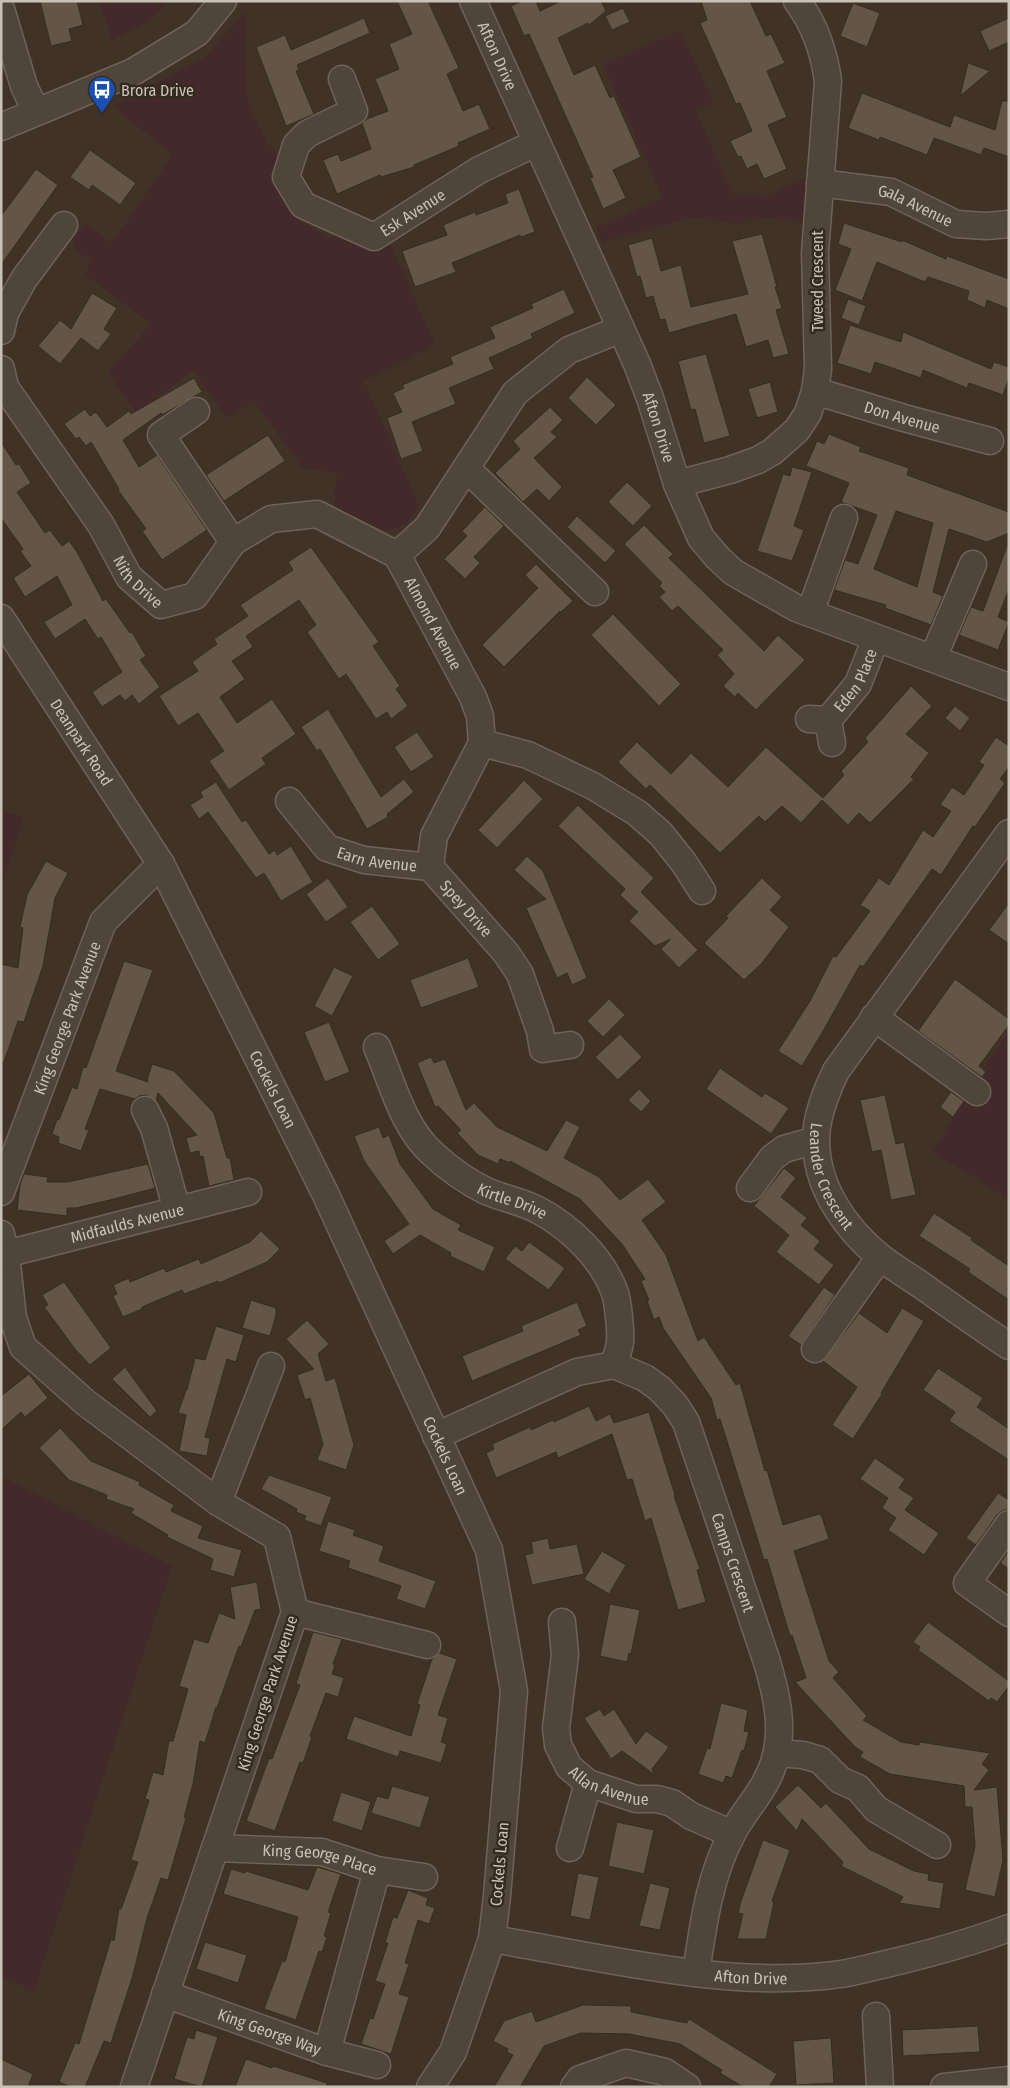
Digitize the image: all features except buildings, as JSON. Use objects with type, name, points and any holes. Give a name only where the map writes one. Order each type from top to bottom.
[{"type":"street","points":[[1,127],[133,72],[197,33],[223,1]]},
{"type":"street","name":"Afton Drive","points":[[473,1],[621,329],[650,398],[677,484],[701,538],[733,572],[796,608],[1009,687]]},
{"type":"street","name":"Tweed Crescent","points":[[677,484],[730,470],[758,460],[772,452],[797,430],[808,413],[815,391],[818,369],[815,253],[828,99],[827,71],[818,37],[805,11],[797,1]]},
{"type":"street","points":[[1,9],[24,86],[36,112]]},
{"type":"street","name":"Esk Avenue","points":[[342,79],[354,111],[307,134],[296,145],[286,178],[303,205],[374,237],[478,170],[536,143]]},
{"type":"street","name":"Gala Avenue","points":[[820,183],[891,192],[956,224],[986,226],[1009,224]]},
{"type":"street","points":[[1,332],[5,313],[24,279],[64,225]]},
{"type":"street","points":[[397,555],[427,528],[515,393],[569,350],[621,329]]},
{"type":"street","name":"Nith Drive","points":[[1,369],[5,387],[101,525],[128,577],[161,605],[195,596],[233,542],[271,519],[317,514],[397,555]]},
{"type":"street","name":"Don Avenue","points":[[815,391],[904,418],[990,441]]},
{"type":"street","points":[[196,411],[161,435],[233,542]]},
{"type":"street","points":[[466,468],[595,592]]},
{"type":"street","points":[[810,613],[844,518]]},
{"type":"street","name":"Almond Avenue","points":[[397,555],[473,697],[480,716],[482,743]]},
{"type":"street","points":[[933,658],[973,564]]},
{"type":"street","name":"Deanpark Road","points":[[1,618],[161,864]]},
{"type":"street","name":"Eden Place","points":[[823,727],[858,684],[876,638]]},
{"type":"street","points":[[482,743],[528,755],[593,786],[637,813],[661,834],[702,891]]},
{"type":"street","name":"Spey Drive","points":[[482,743],[434,836],[430,866],[506,954],[520,974],[540,1031],[543,1049],[570,1045]]},
{"type":"street","name":"Earn Avenue","points":[[289,801],[327,848],[364,860],[430,866]]},
{"type":"street","name":"Leander Crescent","points":[[1004,848],[874,1017],[836,1071],[826,1092],[820,1113],[816,1140],[820,1166],[827,1191],[837,1211],[857,1235],[880,1257],[1009,1346]]},
{"type":"street","name":"King George Park Avenue","points":[[1,1192],[103,922],[161,864]]},
{"type":"street","name":"Cockels Loan","points":[[161,864],[325,1193],[489,1550],[514,1691],[492,1939],[453,2052],[430,2087]]},
{"type":"street","points":[[874,1017],[977,1092]]},
{"type":"street","name":"Kirtle Drive","points":[[377,1047],[403,1110],[419,1139],[431,1153],[460,1176],[487,1191],[535,1208],[562,1225],[580,1240],[595,1259],[609,1279],[616,1295],[620,1342],[614,1364]]},
{"type":"street","points":[[145,1110],[154,1128],[177,1210]]},
{"type":"street","points":[[750,1188],[772,1158],[784,1149],[816,1140]]},
{"type":"street","name":"Midfaulds Avenue","points":[[3,1244],[177,1210],[248,1192]]},
{"type":"street","name":"King George Park Avenue","points":[[3,1244],[7,1324],[23,1347],[86,1403],[218,1502],[277,1537],[295,1612],[134,2087]]},
{"type":"street","points":[[815,1349],[880,1257]]},
{"type":"street","points":[[436,1436],[577,1372],[596,1366],[614,1364]]},
{"type":"street","name":"Camps Crescent","points":[[614,1364],[645,1378],[660,1388],[675,1405],[686,1422],[773,1682],[780,1722],[778,1753],[766,1782],[732,1834],[706,1910],[696,1973]]},
{"type":"street","points":[[218,1502],[271,1366]]},
{"type":"street","points":[[1009,1524],[967,1583],[1009,1613]]},
{"type":"street","points":[[295,1612],[427,1645]]},
{"type":"street","name":"Allan Avenue","points":[[562,1622],[565,1655],[556,1728],[558,1745],[569,1767],[588,1783],[636,1799],[658,1799],[672,1803],[691,1816],[732,1834]]},
{"type":"street","points":[[778,1753],[803,1755],[820,1760],[840,1780],[858,1788],[876,1809],[937,1844]]},
{"type":"street","points":[[570,1848],[588,1783]]},
{"type":"street","name":"King George Place","points":[[215,1848],[322,1852],[377,1870],[424,1877]]},
{"type":"street","points":[[326,2052],[377,1870]]},
{"type":"street","name":"Afton Drive","points":[[492,1939],[696,1973],[768,1978],[841,1974],[931,1954],[1009,1928]]},
{"type":"street","name":"King George Way","points":[[165,1994],[326,2052],[376,2065]]},
{"type":"street","points":[[876,2016],[880,2087]]},
{"type":"street","points":[[574,2087],[580,2079],[626,2063],[665,2072],[687,2087]]},
{"type":"street","points":[[944,2087],[1009,2080]]},
{"type":"shaded area","points":[[99,1],[169,1],[151,19],[112,40]]},
{"type":"shaded area","points":[[247,11],[245,52],[247,98],[266,142],[280,156],[303,211],[300,222],[329,238],[342,235],[351,236],[391,246],[435,345],[364,381],[419,506],[407,522],[398,528],[379,530],[370,528],[334,509],[337,472],[304,469],[254,401],[227,418],[193,370],[137,413],[108,373],[151,324],[85,274],[91,261],[78,252],[73,238],[86,224],[112,243],[173,155],[113,106],[204,58]]},
{"type":"shaded area","points":[[681,31],[713,103],[695,111],[734,195],[766,196],[806,178],[805,222],[763,217],[738,224],[695,217],[602,242],[596,228],[663,198],[603,64]]},
{"type":"shaded area","points":[[1,811],[24,817],[1,886]]},
{"type":"shaded area","points":[[1009,1033],[1009,1199],[933,1152],[984,1067]]},
{"type":"shaded area","points":[[1,1476],[172,1566],[34,1991],[1,1976]]},
{"type":"place","name":"Brora Drive","points":[[102,114]]}]
